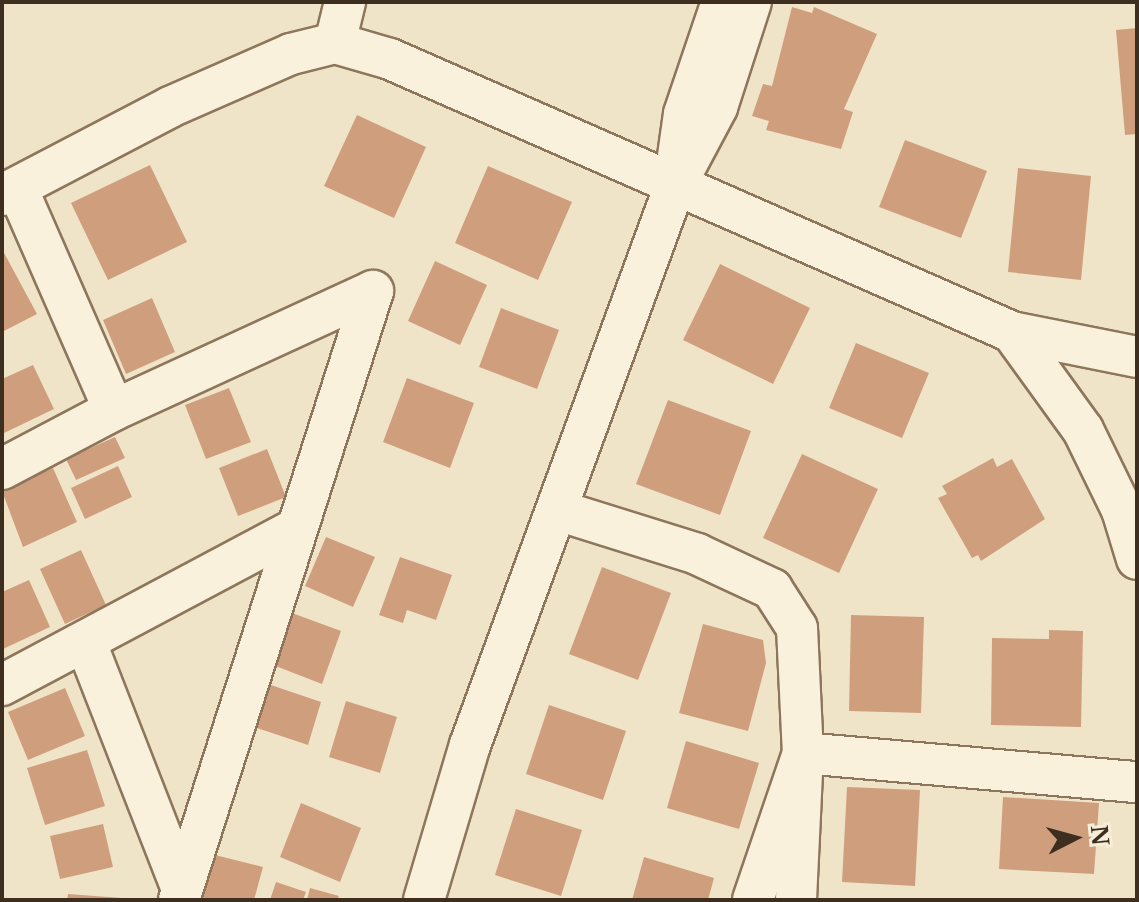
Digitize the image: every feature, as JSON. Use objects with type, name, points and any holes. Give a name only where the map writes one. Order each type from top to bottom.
[{"type":"street","points":[[335,43],[345,2]]},
{"type":"street","points":[[674,188],[684,114],[722,2]]},
{"type":"street","points":[[424,900],[470,745],[674,188],[717,107],[751,2]]},
{"type":"street","points":[[114,410],[9,192],[170,107],[291,54],[335,43],[390,59],[674,188],[1012,332],[1137,357]]},
{"type":"street","points":[[2,469],[114,410],[373,291],[180,893]]},
{"type":"street","points":[[1012,332],[1083,430],[1122,510],[1137,559]]},
{"type":"street","points":[[557,510],[697,554],[772,589],[797,628],[803,753],[796,900]]},
{"type":"street","points":[[2,685],[296,529]]},
{"type":"street","points":[[86,643],[180,893]]},
{"type":"street","points":[[803,753],[1137,782]]},
{"type":"street","points":[[753,900],[803,753]]},
{"type":"building","points":[[792,7],[812,13],[814,7],[877,34],[844,109],[853,112],[841,149],[766,130],[769,121],[752,116],[763,84],[772,86]]},
{"type":"building","points":[[1137,28],[1137,134],[1125,135],[1116,30]]},
{"type":"building","points":[[357,115],[426,147],[394,218],[324,186]]},
{"type":"building","points":[[905,140],[987,171],[961,238],[879,207]]},
{"type":"building","points":[[150,165],[187,242],[108,280],[71,203]]},
{"type":"building","points":[[488,166],[572,202],[538,280],[455,243]]},
{"type":"building","points":[[1018,168],[1091,176],[1081,280],[1008,272]]},
{"type":"building","points":[[2,249],[37,314],[2,332]]},
{"type":"building","points":[[435,261],[487,285],[460,345],[408,321]]},
{"type":"building","points":[[720,264],[810,308],[773,384],[683,340]]},
{"type":"building","points":[[152,298],[175,352],[126,374],[103,320]]},
{"type":"building","points":[[501,308],[559,330],[537,389],[479,367]]},
{"type":"building","points":[[856,343],[929,373],[902,438],[829,408]]},
{"type":"building","points":[[33,365],[54,409],[2,434],[2,379]]},
{"type":"building","points":[[407,378],[474,403],[450,468],[383,442]]},
{"type":"building","points":[[229,388],[251,442],[206,459],[185,405]]},
{"type":"building","points":[[668,400],[751,431],[720,515],[636,484]]},
{"type":"building","points":[[115,437],[125,458],[76,480],[66,459]]},
{"type":"building","points":[[267,449],[286,497],[238,516],[219,468]]},
{"type":"building","points":[[802,454],[878,489],[839,573],[763,538]]},
{"type":"building","points":[[993,458],[997,467],[1012,459],[1045,519],[981,561],[978,555],[972,558],[938,498],[947,494],[942,486]]},
{"type":"building","points":[[118,466],[132,497],[85,519],[71,488]]},
{"type":"building","points":[[53,468],[77,522],[23,547],[2,491]]},
{"type":"building","points":[[326,537],[375,557],[353,607],[305,586]]},
{"type":"building","points":[[81,550],[106,605],[65,624],[40,569]]},
{"type":"building","points":[[400,557],[452,575],[436,620],[407,610],[403,623],[379,615]]},
{"type":"building","points":[[602,567],[671,593],[638,680],[569,654]]},
{"type":"building","points":[[29,580],[50,627],[3,649],[2,592]]},
{"type":"building","points":[[292,613],[341,631],[322,684],[273,665]]},
{"type":"building","points":[[851,615],[924,617],[921,713],[849,711]]},
{"type":"building","points":[[703,624],[763,640],[766,663],[748,731],[679,713]]},
{"type":"building","points":[[1049,630],[1083,631],[1081,727],[991,725],[992,638],[1049,639]]},
{"type":"building","points":[[265,683],[321,702],[308,745],[251,726]]},
{"type":"building","points":[[65,688],[85,736],[28,760],[8,712]]},
{"type":"building","points":[[346,701],[397,717],[380,773],[329,757]]},
{"type":"building","points":[[549,705],[626,731],[603,800],[526,774]]},
{"type":"building","points":[[686,741],[759,763],[739,829],[667,808]]},
{"type":"building","points":[[87,750],[105,806],[45,825],[27,768]]},
{"type":"building","points":[[847,787],[920,790],[915,886],[842,882]]},
{"type":"building","points":[[1003,797],[1099,803],[1094,874],[999,869]]},
{"type":"building","points":[[301,803],[361,828],[340,882],[280,857]]},
{"type":"building","points":[[516,809],[582,830],[561,896],[495,875]]},
{"type":"building","points":[[103,824],[113,867],[60,879],[50,836]]},
{"type":"building","points":[[211,854],[263,867],[254,900],[200,900]]},
{"type":"building","points":[[644,857],[714,878],[708,900],[632,900]]},
{"type":"building","points":[[276,882],[306,892],[303,900],[270,900]]},
{"type":"building","points":[[310,888],[339,896],[337,900],[307,900]]},
{"type":"building","points":[[68,894],[122,898],[122,900],[67,900]]}]
